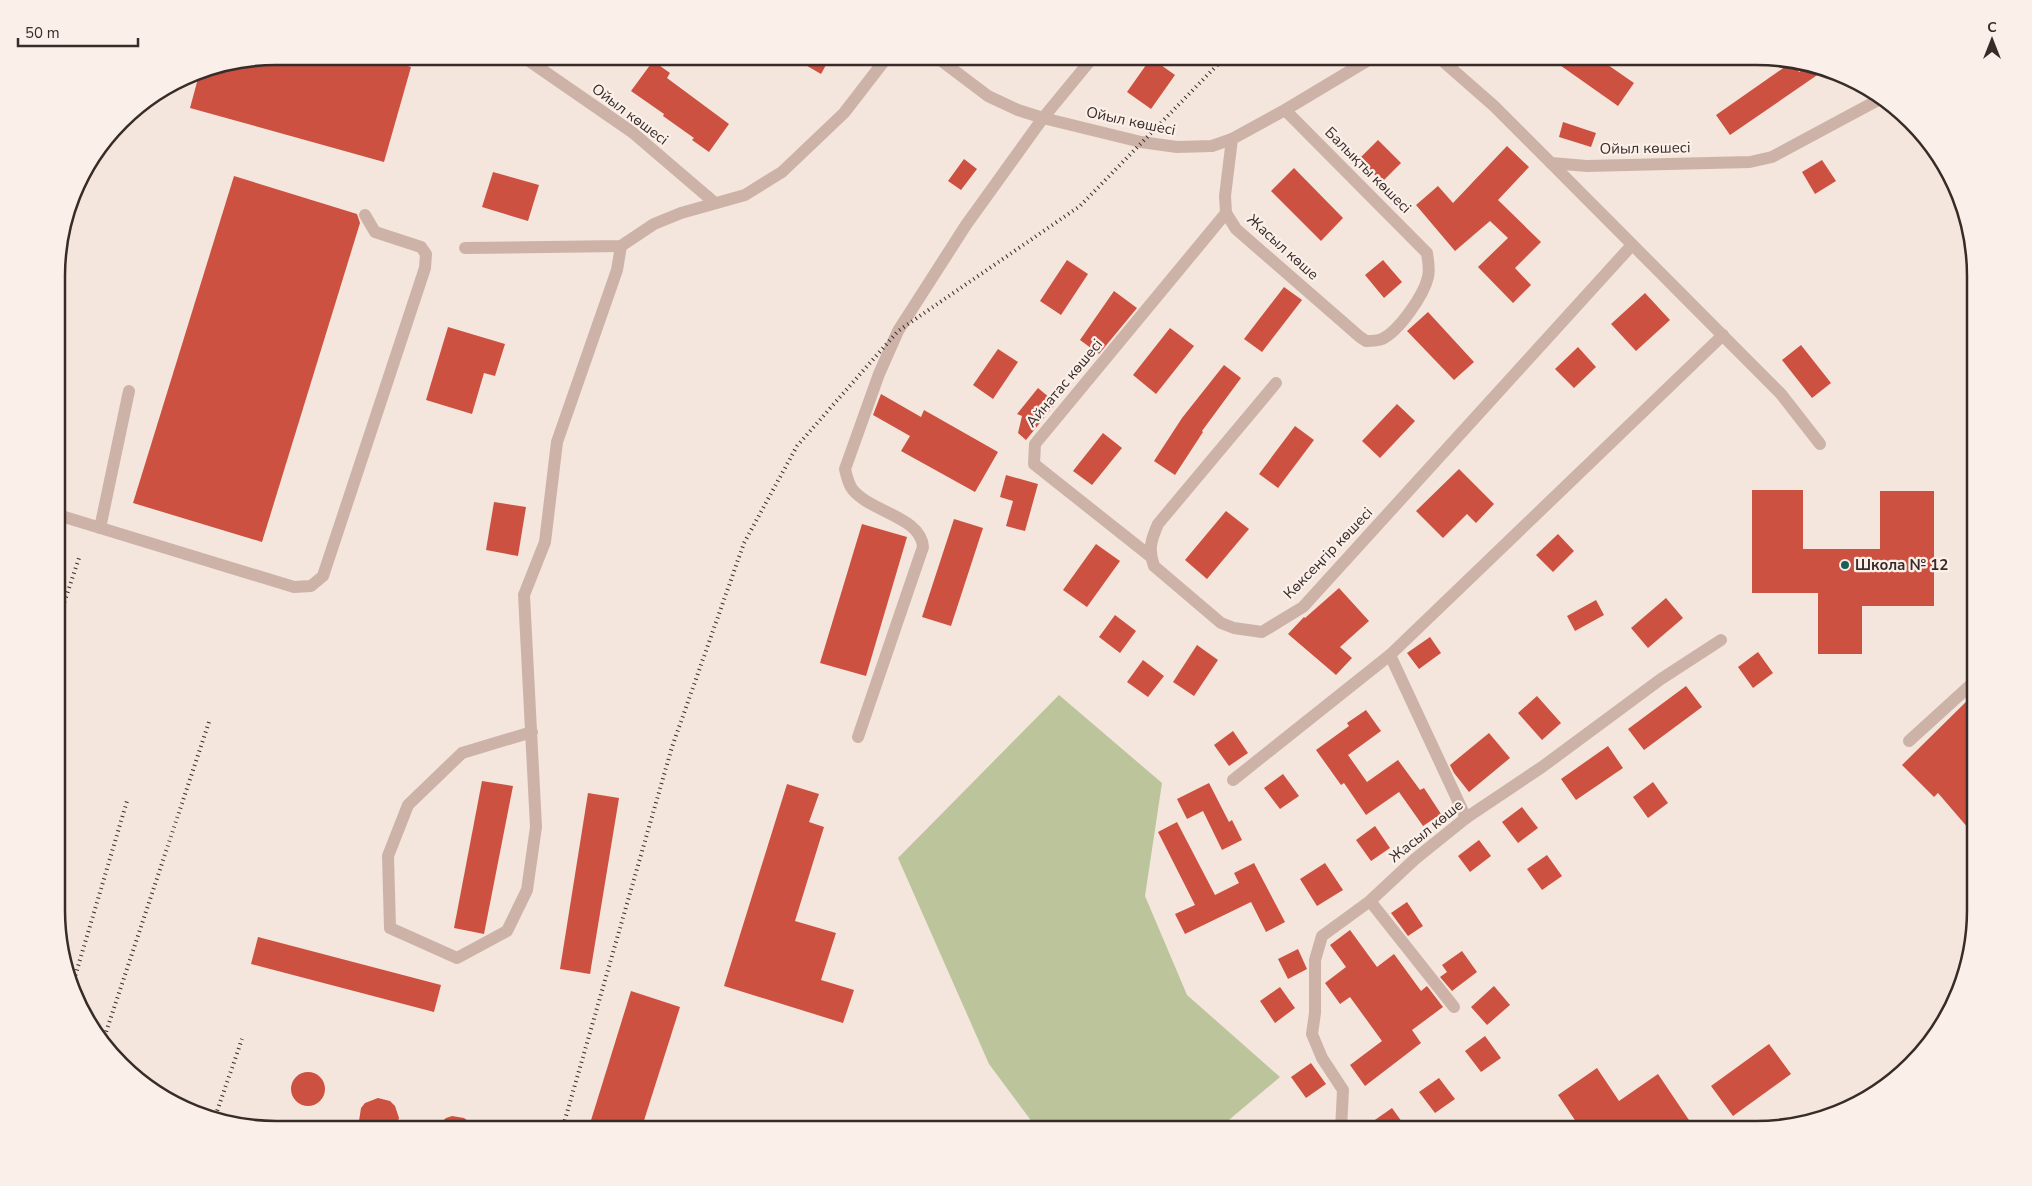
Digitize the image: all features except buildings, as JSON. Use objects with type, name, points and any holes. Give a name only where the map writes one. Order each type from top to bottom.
[{"type":"street","name":"Ойыл көшесі","points":[[535,65],[632,132],[715,203]]},
{"type":"street","points":[[466,248],[621,246],[654,224],[681,213],[745,195],[782,172],[844,113],[881,65]]},
{"type":"street","name":"Ойыл көшесі","points":[[947,65],[988,96],[1018,110],[1141,142],[1177,147],[1212,146],[1232,139],[1360,65]]},
{"type":"street","points":[[858,737],[923,547],[922,539],[917,531],[866,502],[854,491],[848,481],[845,469],[879,374],[898,331],[966,224],[1043,118],[1087,65]]},
{"type":"street","points":[[1447,65],[1494,106],[1781,394],[1820,444]]},
{"type":"street","name":"Ойыл көшесі","points":[[1550,163],[1587,166],[1750,162],[1772,157],[1874,102]]},
{"type":"street","name":"Балықты көшесі","points":[[1285,110],[1427,253],[1428,277],[1420,295],[1398,328],[1381,339]]},
{"type":"street","name":"Жасыл көше","points":[[1232,139],[1225,196],[1226,213],[1236,229],[1360,337],[1366,341],[1381,339]]},
{"type":"street","name":"Айнатас көшесі","points":[[1150,556],[1034,464],[1035,444],[1226,213]]},
{"type":"street","points":[[65,517],[294,587],[311,586],[323,576],[425,268],[426,254],[421,247],[374,232],[366,215]]},
{"type":"street","name":"Көксеңгір көшесі","points":[[1150,556],[1154,566],[1162,575],[1221,623],[1234,628],[1262,632],[1303,607],[1632,245]]},
{"type":"street","points":[[532,732],[462,753],[408,806],[388,856],[390,928],[457,958],[507,931],[527,890],[536,827],[532,732],[524,595],[545,542],[557,442],[617,270],[621,246]]},
{"type":"street","points":[[1233,780],[1390,655],[1722,335]]},
{"type":"street","points":[[1150,556],[1150,542],[1158,524],[1276,384]]},
{"type":"street","points":[[100,528],[129,392]]},
{"type":"street","name":"Жасыл көше","points":[[1341,1121],[1343,1090],[1322,1058],[1312,1034],[1315,1013],[1315,960],[1322,936],[1370,900],[1415,859],[1466,818],[1542,767],[1661,679],[1721,640]]},
{"type":"street","points":[[1390,655],[1466,818]]},
{"type":"street","points":[[1909,741],[1967,688]]},
{"type":"street","points":[[1370,900],[1454,1007]]},
{"type":"green space","points":[[1059,695],[1162,783],[1145,896],[1187,995],[1280,1077],[1228,1121],[1031,1121],[989,1064],[898,858]]},
{"type":"railway","points":[[565,1121],[672,747],[744,543],[797,446],[898,331],[1080,206],[1217,65]]},
{"type":"railway","points":[[65,600],[80,555]]},
{"type":"railway","points":[[106,1033],[210,719]]},
{"type":"railway","points":[[75,976],[127,801]]},
{"type":"railway","points":[[217,1112],[242,1039]]},
{"type":"place","name":"Школа № 12","points":[[1845,565]]}]
